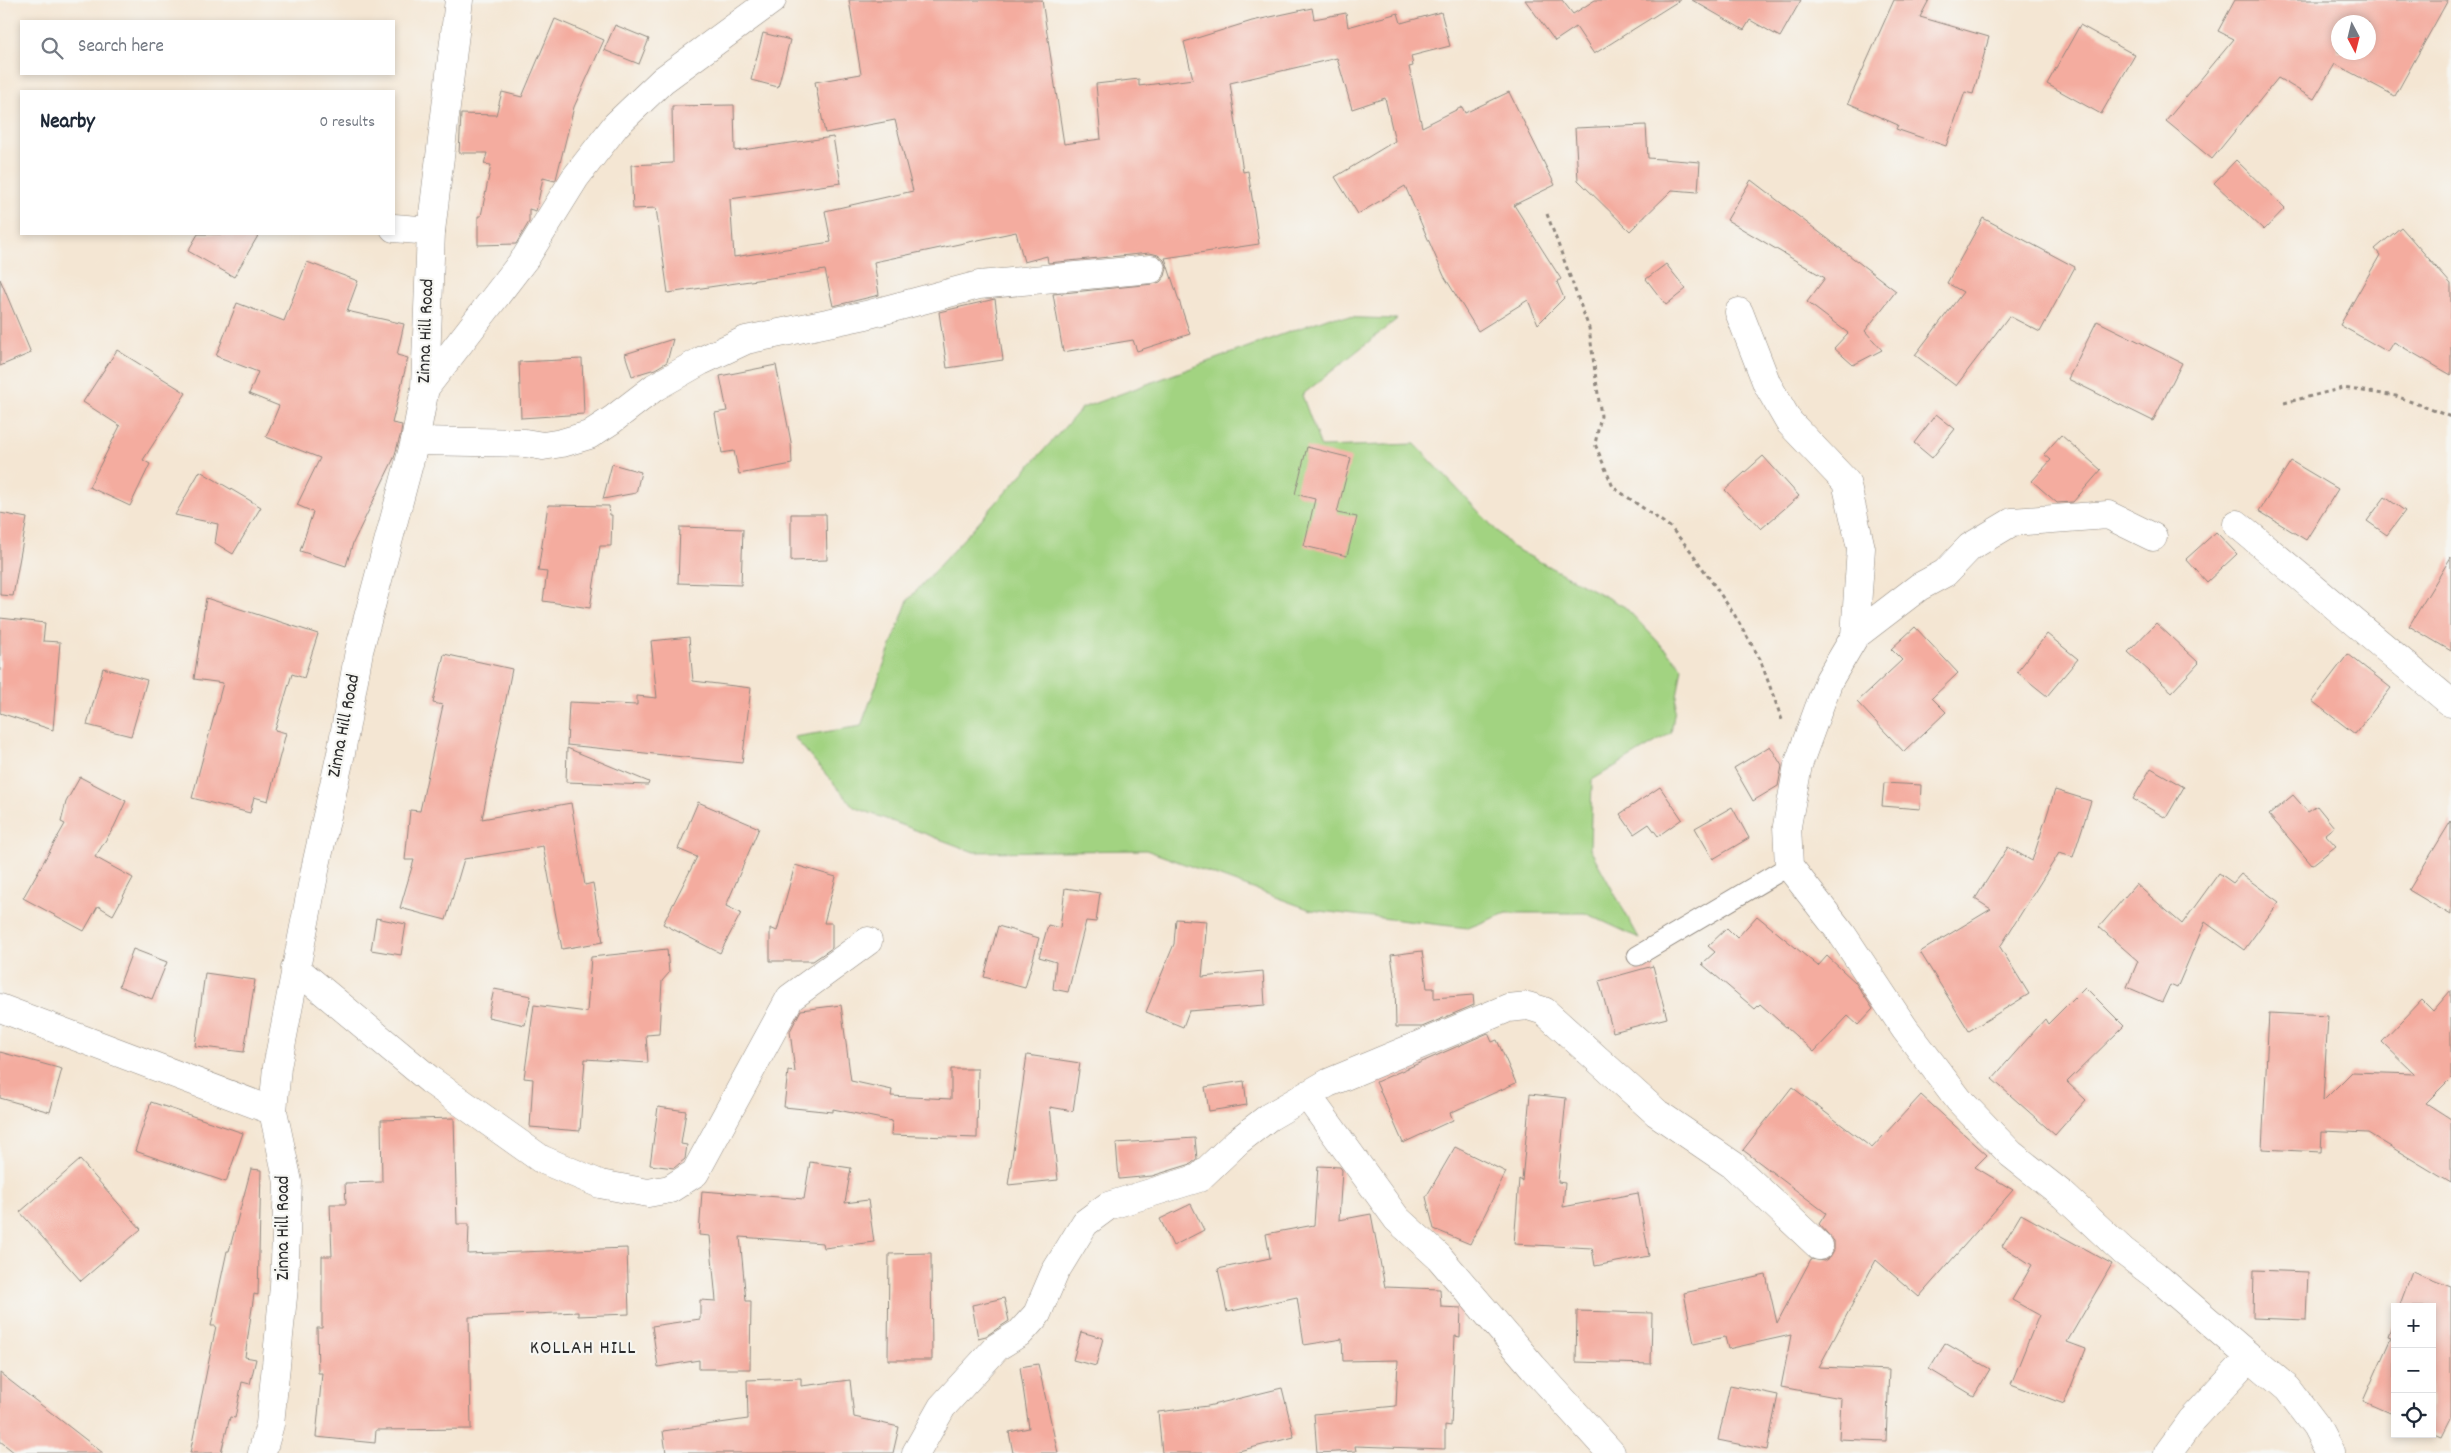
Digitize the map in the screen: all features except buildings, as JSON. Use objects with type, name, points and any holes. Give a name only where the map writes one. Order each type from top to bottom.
[{"type":"street","name":"Zinna Hill Road","points":[[262,1453],[270,1424],[284,1287],[288,1182],[273,1111],[277,1067],[295,968],[341,753],[359,651],[383,555],[415,441],[425,388],[431,231],[460,0]]},
{"type":"street","points":[[425,388],[526,257],[575,178],[616,125],[663,80],[772,0]]},
{"type":"street","points":[[395,228],[431,231]]},
{"type":"street","points":[[415,441],[525,443],[544,446],[562,443],[589,435],[655,387],[702,361],[746,340],[866,315],[979,285],[1152,269]]},
{"type":"street","points":[[1739,312],[1767,384],[1789,422],[1846,482],[1861,548],[1855,636]]},
{"type":"street","points":[[2153,537],[2108,515],[2012,522],[1970,547],[1946,573],[1919,587],[1855,636],[1829,680],[1798,765],[1787,826],[1789,866],[1842,934],[1904,1029],[1960,1100],[2011,1154],[2063,1195],[2123,1251],[2156,1276],[2288,1389],[2316,1426],[2330,1453]]},
{"type":"street","points":[[2237,524],[2451,703]]},
{"type":"street","points":[[295,968],[430,1080],[541,1159],[600,1184],[648,1193],[670,1189],[696,1173],[790,998],[868,940]]},
{"type":"street","points":[[916,1453],[942,1407],[997,1347],[1021,1332],[1037,1314],[1055,1272],[1085,1223],[1108,1206],[1199,1178],[1238,1141],[1269,1117],[1328,1083],[1508,1008],[1528,1006],[1544,1011],[1657,1114],[1733,1165],[1819,1246]]},
{"type":"street","points":[[0,1008],[273,1111]]},
{"type":"street","points":[[1307,1095],[1397,1220],[1439,1257],[1533,1367],[1611,1453]]},
{"type":"street","points":[[2168,1453],[2192,1420],[2250,1357]]},
{"type":"lane","points":[[1637,956],[1789,866]]},
{"type":"path","points":[[1547,214],[1589,328],[1601,416],[1595,444],[1613,486],[1670,527],[1690,550],[1734,614],[1760,658],[1782,723]]},
{"type":"path","points":[[2284,403],[2342,388],[2396,396],[2451,417]]},
{"type":"green space","points":[[1330,317],[1397,319],[1302,395],[1321,447],[1415,444],[1512,547],[1625,607],[1682,667],[1671,733],[1592,780],[1590,849],[1639,938],[1585,913],[1506,913],[1468,928],[1311,910],[1146,850],[974,852],[854,807],[794,737],[861,726],[908,600],[1082,408]]},
{"type":"district","name":"KOLLAH HILL","points":[[583,1349]]}]
